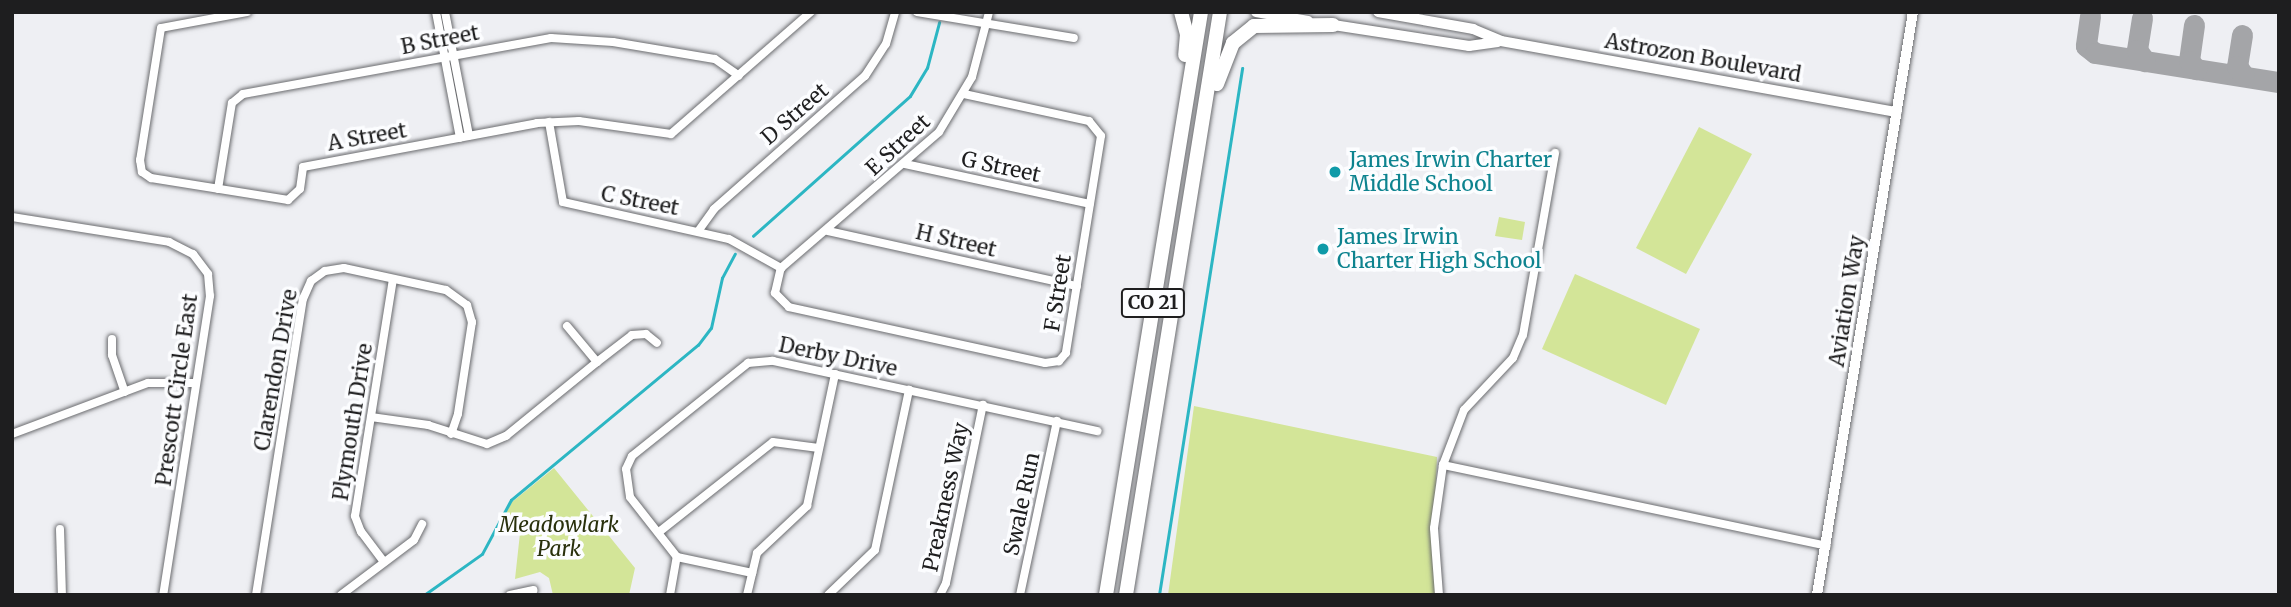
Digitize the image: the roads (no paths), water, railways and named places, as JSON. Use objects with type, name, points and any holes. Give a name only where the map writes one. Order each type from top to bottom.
[{"type":"highway","points":[[1177,154],[1187,34],[1181,12]]},
{"type":"highway","name":"CO 21","points":[[1107,595],[1201,12]]},
{"type":"highway","name":"CO 21","points":[[1126,595],[1220,12]]},
{"type":"highway","points":[[1187,215],[1220,68],[1233,43],[1242,33],[1267,23],[1333,25]]},
{"type":"street","name":"A Street","points":[[247,12],[161,28],[141,155],[142,172],[157,180],[293,199],[300,189],[303,167],[549,122],[579,121],[671,134],[811,12]]},
{"type":"street","points":[[436,12],[449,57],[465,137]]},
{"type":"street","points":[[445,12],[449,57]]},
{"type":"street","name":"D Street","points":[[699,230],[714,209],[865,76],[886,44],[895,12]]},
{"type":"street","points":[[917,12],[1074,38]]},
{"type":"street","name":"E Street","points":[[781,268],[828,231],[939,132],[964,94],[989,12]]},
{"type":"street","name":"Astrozon Boulevard","points":[[1256,12],[1469,46],[1501,41]]},
{"type":"street","name":"Astrozon Boulevard","points":[[1378,12],[1473,29],[1501,41],[1897,112]]},
{"type":"street","name":"Aviation Way","points":[[1817,595],[1913,12]]},
{"type":"street","name":"B Street","points":[[218,189],[233,98],[243,94],[533,40],[592,39],[715,59],[739,76]]},
{"type":"street","name":"F Street","points":[[781,268],[775,293],[789,307],[1053,363],[1066,353],[1102,127],[1089,121],[964,94]]},
{"type":"street","name":"C Street","points":[[549,122],[563,202],[699,230],[761,253],[781,268]]},
{"type":"street","points":[[1439,595],[1434,528],[1443,465],[1464,410],[1513,358],[1523,335],[1555,153]]},
{"type":"street","name":"G Street","points":[[905,164],[1090,204]]},
{"type":"street","points":[[12,217],[169,242],[202,263],[211,255]]},
{"type":"street","name":"H Street","points":[[828,231],[1077,286]]},
{"type":"street","name":"Prescott Circle East","points":[[163,595],[210,296],[202,263]]},
{"type":"street","points":[[312,266],[318,275]]},
{"type":"street","name":"Clarendon Drive","points":[[256,595],[303,299],[318,275],[344,268],[454,293],[470,313],[458,414],[451,434]]},
{"type":"street","name":"Plymouth Drive","points":[[384,562],[361,532],[355,516],[393,279]]},
{"type":"street","points":[[567,326],[597,362]]},
{"type":"street","points":[[371,417],[428,425],[480,444],[495,442],[632,335],[646,334],[657,344]]},
{"type":"street","points":[[112,339],[112,355],[125,392]]},
{"type":"street","name":"Derby Drive","points":[[677,557],[627,490],[625,475],[632,456],[748,363],[763,359],[1098,431]]},
{"type":"street","points":[[747,595],[763,546],[807,506],[835,374]]},
{"type":"street","points":[[12,434],[161,380],[196,383]]},
{"type":"street","points":[[828,595],[875,550],[909,390]]},
{"type":"street","name":"Preakness Way","points":[[940,595],[947,583],[983,405]]},
{"type":"street","name":"Swale Run","points":[[1020,595],[1057,421]]},
{"type":"street","points":[[659,533],[773,442],[819,448]]},
{"type":"street","points":[[1443,465],[1827,546]]},
{"type":"street","points":[[341,595],[414,540],[422,524]]},
{"type":"street","points":[[60,529],[62,595]]},
{"type":"street","points":[[670,595],[677,557],[752,573]]},
{"type":"street","points":[[510,595],[533,590]]},
{"type":"waterway","points":[[753,236],[910,96],[927,68],[939,23]]},
{"type":"waterway","points":[[1159,595],[1242,69]]},
{"type":"waterway","points":[[424,595],[482,554],[511,500],[698,345],[711,328],[722,278],[735,254]]},
{"type":"place","name":"James Irwin Charter Middle School","points":[[1335,172]]},
{"type":"place","name":"James Irwin Charter High School","points":[[1323,249]]},
{"type":"park label","name":"Meadowlark Park","points":[[559,537]]}]
